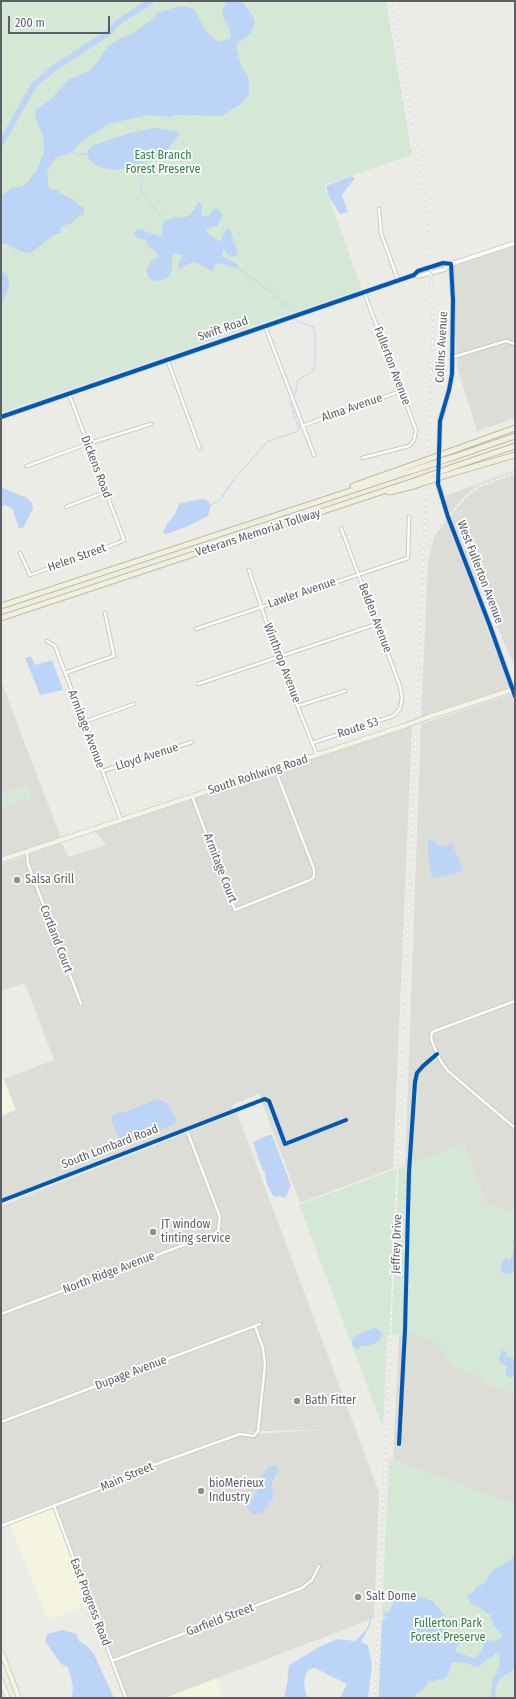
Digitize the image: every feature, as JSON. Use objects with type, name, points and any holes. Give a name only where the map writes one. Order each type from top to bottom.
[{"type":"highway","points":[[322,500],[362,482],[515,428]]},
{"type":"highway","name":"Veterans Memorial Tollway","points":[[1,606],[515,436]]},
{"type":"highway","name":"Veterans Memorial Tollway","points":[[1,618],[364,498],[414,483],[453,467],[515,446]]},
{"type":"highway","points":[[414,483],[515,455]]},
{"type":"main road","name":"South Rohlwing Road","points":[[1,860],[514,689]]},
{"type":"main road","points":[[1,1651],[19,1698]]},
{"type":"main road","points":[[1,1680],[8,1698]]},
{"type":"street","points":[[379,209],[381,233],[398,280]]},
{"type":"street","name":"Swift Road","points":[[1,417],[414,275],[418,271],[443,263],[451,264],[515,242]]},
{"type":"street","name":"Collins Avenue","points":[[441,500],[438,478],[440,421],[451,383],[453,357],[454,300],[451,264]]},
{"type":"street","name":"Fullerton Avenue","points":[[362,458],[409,446],[414,440],[416,434],[415,427],[363,292]]},
{"type":"street","points":[[265,326],[314,455]]},
{"type":"street","points":[[453,357],[506,341],[515,344]]},
{"type":"street","points":[[167,359],[200,449]]},
{"type":"street","name":"Alma Avenue","points":[[302,426],[401,391]]},
{"type":"street","name":"Dickens Road","points":[[69,393],[124,540]]},
{"type":"street","points":[[27,466],[88,444],[151,424]]},
{"type":"street","points":[[66,506],[105,492]]},
{"type":"street","name":"West Fullerton Avenue","points":[[441,500],[514,689],[515,696]]},
{"type":"street","name":"Lawler Avenue","points":[[196,629],[408,558],[409,517]]},
{"type":"street","name":"Belden Avenue","points":[[341,528],[400,686],[402,698],[400,709]]},
{"type":"street","name":"Helen Street","points":[[20,553],[30,574],[124,540]]},
{"type":"street","name":"Winthrop Avenue","points":[[249,570],[260,607],[278,657],[317,755]]},
{"type":"street","points":[[65,673],[114,656],[105,614]]},
{"type":"street","points":[[198,684],[377,624]]},
{"type":"street","name":"Armitage Avenue","points":[[47,641],[55,646],[121,820]]},
{"type":"street","points":[[298,706],[346,690]]},
{"type":"street","points":[[84,722],[134,704]]},
{"type":"street","name":"Route 53","points":[[312,743],[393,716],[400,709]]},
{"type":"street","name":"Lloyd Avenue","points":[[103,771],[192,742]]},
{"type":"street","name":"Armitage Court","points":[[192,796],[235,910],[310,880],[314,877],[314,870],[275,769]]},
{"type":"street","name":"Cortland Court","points":[[27,852],[28,864],[81,1004]]},
{"type":"street","points":[[515,1001],[432,1032],[431,1039],[444,1066],[454,1077],[515,1128]]},
{"type":"street","name":"Jeffrey Drive","points":[[399,1444],[405,1330],[409,1172],[415,1082],[417,1073],[437,1054]]},
{"type":"street","name":"South Lombard Road","points":[[1,1200],[227,1112],[262,1100],[268,1100],[285,1144],[346,1120]]},
{"type":"street","name":"North Ridge Avenue","points":[[1,1314],[218,1232],[220,1217],[186,1128]]},
{"type":"street","name":"Dupage Avenue","points":[[1,1422],[260,1324]]},
{"type":"street","name":"Main Street","points":[[1,1526],[129,1477],[137,1472],[240,1434],[254,1436],[258,1431],[265,1365],[263,1348],[255,1326]]},
{"type":"street","name":"East Progress Road","points":[[54,1506],[126,1698]]},
{"type":"street","name":"Garfield Street","points":[[112,1661],[302,1588],[312,1580],[319,1566]]},
{"type":"shaded area","points":[[515,244],[515,418],[477,431],[457,366],[453,265]]},
{"type":"shaded area","points":[[515,470],[515,667],[471,569],[443,497]]},
{"type":"shaded area","points":[[446,520],[510,688],[421,717],[428,561],[434,537]]},
{"type":"shaded area","points":[[1,681],[61,838],[1,858]]},
{"type":"shaded area","points":[[511,694],[515,705],[515,1213],[487,1205],[464,1144],[405,1166],[421,724]]},
{"type":"shaded area","points":[[412,725],[393,1168],[300,1203],[259,1094],[232,1105],[233,1109],[1,1199],[1,1116],[16,1110],[4,1079],[54,1060],[25,983],[1,991],[1,864],[62,843],[68,857],[106,845],[95,831]]},
{"type":"shaded area","points":[[1,1071],[16,1110],[1,1116]]},
{"type":"shaded area","points":[[237,1113],[379,1492],[374,1618],[165,1698],[128,1698],[55,1506],[131,1478],[138,1472],[240,1435],[332,1429],[238,1432],[1,1524],[1,1206]]},
{"type":"shaded area","points":[[417,1333],[421,1337],[432,1337],[454,1366],[482,1377],[483,1383],[515,1393],[515,1505],[393,1460],[399,1335]]},
{"type":"shaded area","points":[[53,1507],[90,1605],[48,1620],[10,1524]]},
{"type":"shaded area","points":[[215,1679],[222,1698],[165,1698]]},
{"type":"green space","name":"East Branch Forest Preserve","points":[[1,1],[386,1],[412,155],[324,185],[362,289],[1,413]]},
{"type":"green space","points":[[23,786],[28,786],[31,792],[31,799],[26,802],[25,799],[1,808],[1,794]]},
{"type":"green space","points":[[464,1144],[487,1205],[515,1213],[515,1393],[483,1383],[482,1377],[454,1366],[432,1338],[424,1338],[417,1333],[387,1335],[383,1428],[299,1205]]},
{"type":"green space","name":"Fullerton Park Forest Preserve","points":[[389,1459],[515,1505],[515,1698],[378,1698]]},
{"type":"water","points":[[224,1],[242,1],[254,18],[255,23],[250,34],[236,46],[241,66],[248,77],[249,87],[249,94],[241,104],[222,116],[177,115],[170,117],[148,115],[108,124],[78,144],[72,153],[56,157],[47,171],[49,189],[58,190],[59,193],[84,207],[84,214],[79,216],[70,224],[65,225],[61,228],[60,233],[54,235],[32,252],[26,253],[7,244],[1,243],[1,197],[12,188],[26,184],[37,170],[44,153],[44,139],[35,116],[36,110],[53,97],[69,79],[88,72],[98,62],[106,48],[121,38],[130,35],[154,18],[157,13],[180,6],[189,7],[194,9],[205,30],[218,42],[228,39],[231,37],[230,29],[225,22],[222,13],[225,5]]},
{"type":"water","points":[[156,128],[177,131],[179,133],[165,153],[158,157],[135,166],[131,165],[127,169],[114,170],[103,168],[93,163],[89,159],[87,154],[88,150],[94,145],[130,133]]},
{"type":"water","points":[[351,176],[355,178],[342,195],[348,212],[340,214],[329,197],[326,186]]},
{"type":"water","points":[[199,202],[202,204],[201,214],[205,216],[209,216],[212,211],[217,208],[223,214],[218,225],[206,229],[206,232],[220,242],[227,227],[230,230],[238,254],[237,256],[231,257],[223,249],[222,256],[239,265],[238,268],[237,269],[220,263],[215,264],[213,272],[193,262],[181,269],[179,268],[178,264],[183,255],[174,253],[169,277],[157,282],[150,279],[147,273],[147,268],[152,260],[158,257],[158,254],[149,247],[145,240],[136,237],[134,233],[138,229],[163,237],[162,228],[164,221],[176,217],[183,218],[190,215]]},
{"type":"water","points":[[1,270],[8,277],[9,285],[5,298],[1,302]]},
{"type":"water","points":[[1,487],[27,498],[32,503],[33,509],[23,528],[19,528],[12,508],[5,505],[1,507]]},
{"type":"water","points":[[203,499],[208,501],[211,505],[208,516],[167,534],[163,532],[175,514],[180,503]]},
{"type":"water","points":[[31,656],[35,665],[52,660],[63,690],[40,695],[25,658]]},
{"type":"water","points":[[431,839],[441,847],[450,844],[453,845],[463,871],[434,878],[432,877],[429,864],[428,841]]},
{"type":"water","points":[[158,1099],[167,1103],[177,1122],[142,1138],[125,1144],[121,1143],[111,1120],[114,1114],[128,1111]]},
{"type":"water","points":[[272,1135],[291,1185],[286,1197],[284,1198],[280,1196],[274,1197],[267,1185],[265,1172],[262,1169],[253,1142]]},
{"type":"water","points":[[515,1237],[515,1270],[511,1272],[512,1274],[504,1274],[501,1271],[501,1266],[506,1257],[509,1260],[512,1256],[514,1247],[513,1241]]},
{"type":"water","points":[[376,1328],[382,1333],[379,1341],[369,1346],[361,1346],[358,1349],[354,1347],[352,1344],[353,1337]]},
{"type":"water","points":[[502,1347],[503,1351],[507,1353],[505,1356],[512,1358],[515,1363],[515,1372],[513,1377],[510,1378],[505,1372],[508,1366],[501,1363],[499,1360]]},
{"type":"water","points":[[273,1465],[277,1467],[278,1470],[272,1483],[273,1499],[262,1513],[252,1514],[248,1508],[258,1489],[258,1483],[268,1467]]},
{"type":"water","points":[[515,1555],[515,1669],[499,1679],[496,1687],[495,1698],[493,1698],[491,1692],[493,1679],[500,1664],[500,1656],[497,1653],[492,1657],[489,1657],[479,1667],[467,1663],[452,1663],[449,1673],[444,1679],[438,1679],[433,1682],[429,1681],[413,1698],[379,1698],[382,1626],[383,1621],[386,1618],[383,1613],[389,1612],[393,1603],[409,1593],[432,1600],[444,1614],[447,1633],[456,1638],[460,1644],[456,1647],[456,1652],[474,1658],[482,1652],[483,1645],[487,1640],[496,1641],[503,1635],[493,1625],[490,1615],[471,1604],[467,1597],[470,1593],[474,1592],[475,1588],[485,1583],[489,1575],[495,1569],[511,1560]]},
{"type":"water","points":[[374,1611],[369,1627],[361,1642],[368,1645],[372,1666],[368,1697],[340,1698],[347,1684],[315,1668],[308,1670],[304,1681],[306,1695],[308,1698],[284,1698],[289,1665],[321,1646],[337,1639],[355,1641],[366,1630]]},
{"type":"water","points":[[63,1630],[76,1634],[79,1641],[86,1645],[94,1654],[114,1698],[72,1698],[73,1687],[68,1667],[61,1664],[45,1641],[47,1634]]},
{"type":"waterway","points":[[1,143],[34,85],[54,68],[110,32],[117,23],[151,1]]},
{"type":"waterway","points":[[71,152],[77,154],[88,154]]},
{"type":"waterway","points":[[138,163],[143,173],[141,191],[162,218]]},
{"type":"waterway","points":[[238,268],[272,293],[291,310]]},
{"type":"waterway","points":[[295,396],[298,380],[313,371],[315,363],[315,333],[313,327],[297,321]]},
{"type":"waterway","points":[[211,505],[220,500],[234,479],[268,441],[296,432],[299,429],[289,401]]},
{"type":"railway","points":[[375,1698],[433,330],[431,267],[426,208],[391,1]]},
{"type":"railway","points":[[427,550],[436,531],[467,495],[480,486],[515,473]]},
{"type":"cycle path","points":[[1,417],[414,275],[418,271],[443,263],[451,264],[453,300],[452,374],[440,421],[438,484],[448,517],[515,696]]},
{"type":"cycle path","points":[[399,1444],[405,1330],[409,1172],[415,1082],[417,1073],[437,1054]]},
{"type":"cycle path","points":[[1,1201],[265,1099],[269,1101],[285,1144],[346,1120]]},
{"type":"place","name":"Salsa Grill","points":[[17,880]]},
{"type":"place","name":"JT window tinting service","points":[[153,1232]]},
{"type":"place","name":"Bath Fitter","points":[[297,1401]]},
{"type":"place","name":"bioMerieux Industry","points":[[201,1491]]},
{"type":"place","name":"Salt Dome","points":[[358,1597]]}]
